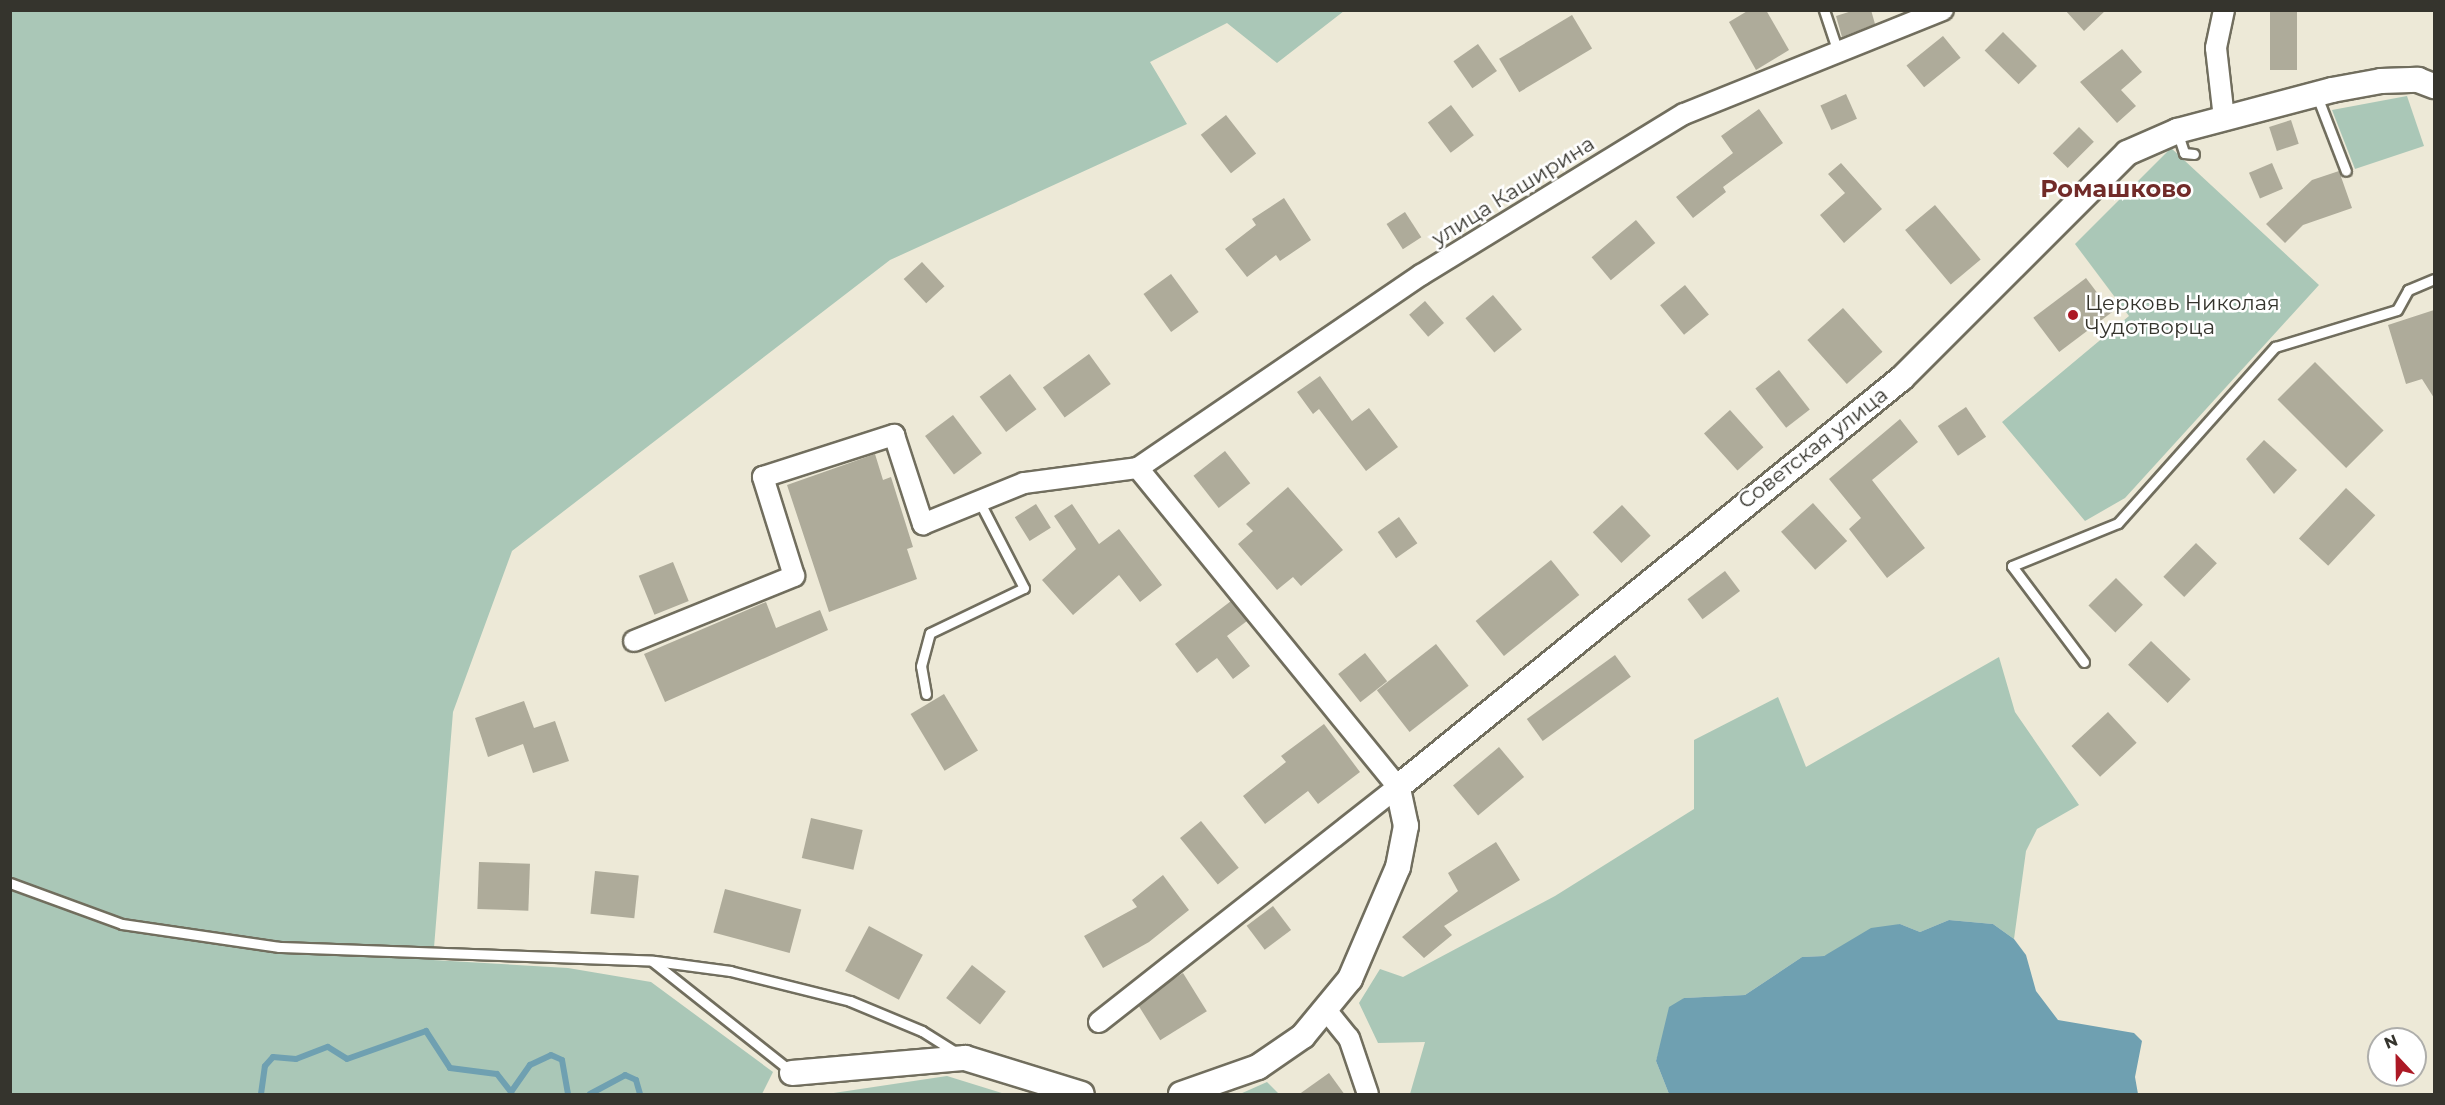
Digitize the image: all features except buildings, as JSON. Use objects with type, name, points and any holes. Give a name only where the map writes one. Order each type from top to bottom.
[{"type":"street","name":"улица Каширина","points":[[1138,468],[1421,275],[1684,114],[1943,10]]},
{"type":"street","points":[[2224,10],[2216,48],[2224,118]]},
{"type":"street","name":"Советская улица","points":[[1398,787],[1902,378],[2127,153],[2177,131],[2316,94],[2381,81],[2418,80],[2434,86]]},
{"type":"street","points":[[634,641],[794,576],[763,477],[894,435],[923,524],[1024,483],[1138,468],[1398,787],[1406,826],[1398,867],[1350,979],[1326,1010],[1303,1036],[1258,1067],[1180,1095]]},
{"type":"street","points":[[1099,1022],[1398,787]]},
{"type":"street","points":[[1326,1010],[1349,1038],[1368,1095]]},
{"type":"street","points":[[792,1073],[965,1058],[1082,1095]]},
{"type":"lane","points":[[1824,10],[1838,52]]},
{"type":"lane","points":[[2316,94],[2346,171]]},
{"type":"lane","points":[[2177,131],[2184,153],[2194,154]]},
{"type":"lane","points":[[2084,662],[2012,566],[2118,523],[2275,347],[2397,310],[2408,290],[2434,279]]},
{"type":"lane","points":[[926,694],[921,666],[930,633],[1024,588],[979,501]]},
{"type":"lane","points":[[10,883],[122,924],[279,947],[652,961],[730,971],[850,1000],[922,1031],[965,1058]]},
{"type":"lane","points":[[652,961],[792,1073]]},
{"type":"green space","points":[[10,11],[1344,11],[1277,63],[1227,23],[1150,62],[1187,124],[890,260],[512,551],[453,712],[433,960],[568,968],[651,982],[773,1072],[762,1094],[11,1094]]},
{"type":"green space","points":[[2407,96],[2424,146],[2355,169],[2332,110]]},
{"type":"green space","points":[[2171,148],[2319,285],[2125,498],[2085,521],[2002,422],[2129,316],[2075,244]]},
{"type":"green space","points":[[1999,657],[2015,712],[2079,805],[2037,829],[2026,851],[2014,939],[1993,924],[1949,920],[1920,932],[1900,924],[1824,956],[1802,957],[1745,995],[1684,998],[1666,1026],[1656,1061],[1669,1094],[1410,1094],[1425,1042],[1378,1043],[1359,1003],[1380,969],[1403,977],[1555,896],[1694,809],[1694,740],[1778,697],[1806,767]]},
{"type":"green space","points":[[947,1076],[1005,1094],[827,1094]]},
{"type":"green space","points":[[1267,1082],[1279,1094],[1240,1094]]},
{"type":"water","points":[[1949,920],[1993,924],[2014,939],[2026,955],[2036,991],[2058,1020],[2134,1033],[2142,1041],[2135,1077],[2138,1094],[1669,1094],[1656,1061],[1669,1007],[1684,998],[1745,995],[1802,957],[1824,956],[1871,928],[1900,924],[1920,932]]},
{"type":"waterway","points":[[261,1094],[265,1066],[273,1057],[296,1059],[328,1047],[347,1059],[426,1031],[450,1068],[497,1074],[511,1092],[530,1065],[551,1055],[562,1060],[568,1094]]},
{"type":"waterway","points":[[590,1094],[625,1075],[636,1080],[640,1094]]},
{"type":"place","name":"Церковь Николая Чудотворца","points":[[2073,315]]},
{"type":"district","name":"Ромашково","points":[[2116,189]]}]
